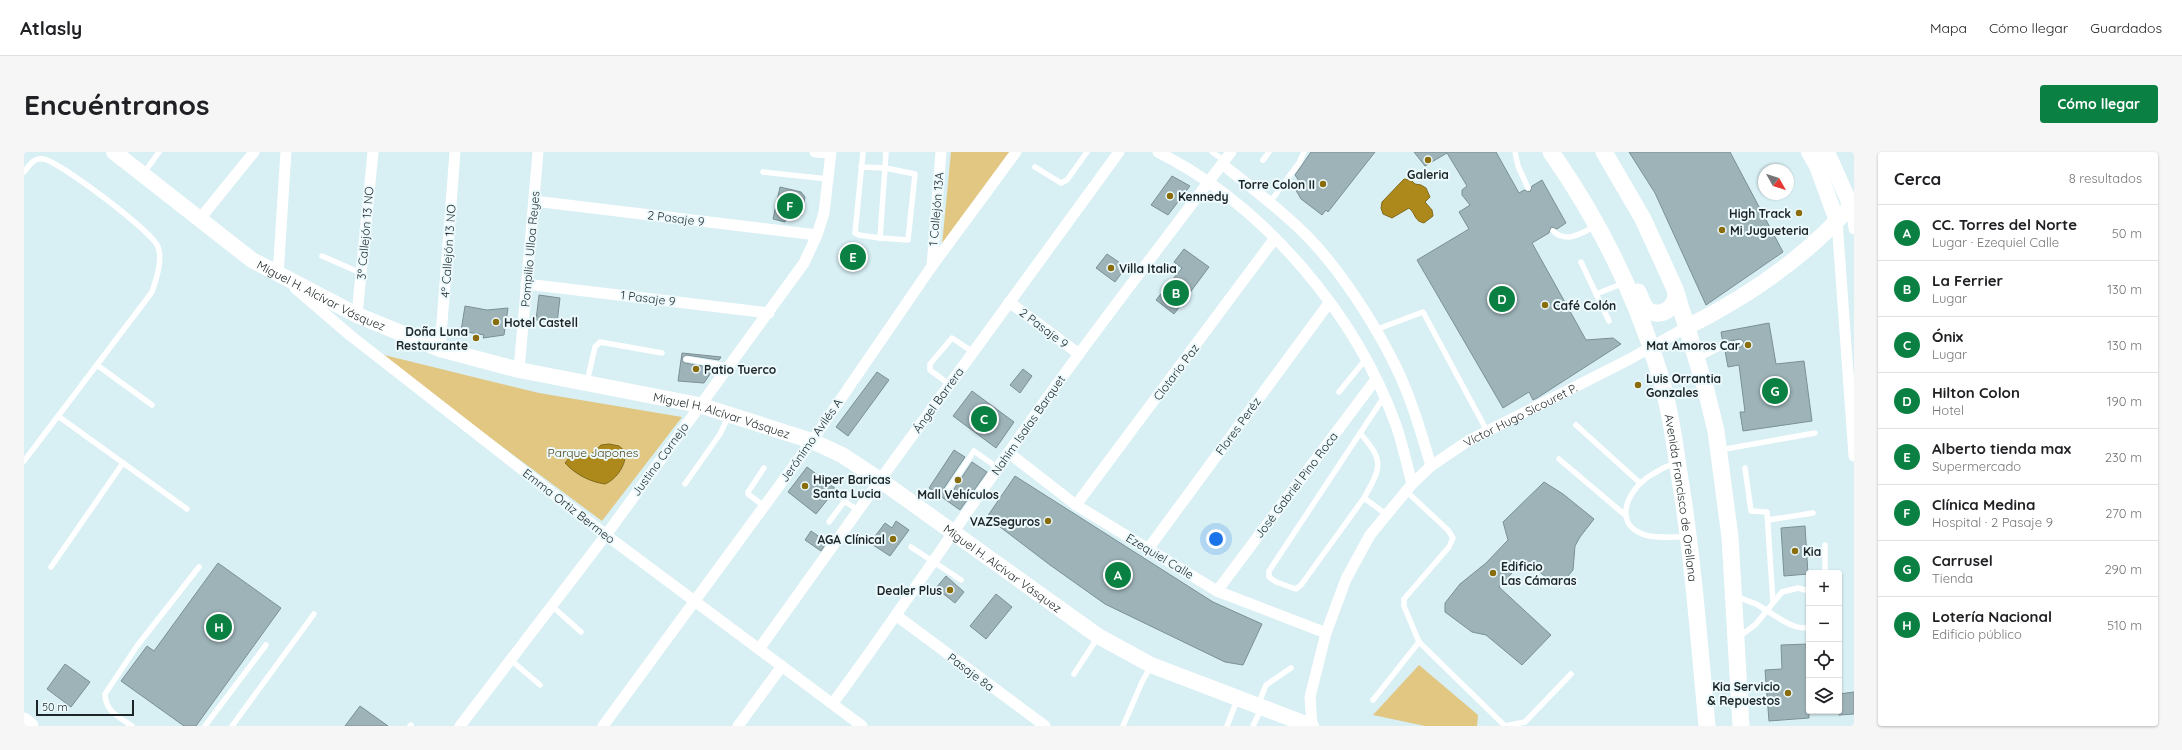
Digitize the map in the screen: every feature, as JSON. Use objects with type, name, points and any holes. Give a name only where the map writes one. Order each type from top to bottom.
[{"type":"main road","name":"Avenida Francisco de Orellana","points":[[1551,152],[1599,225],[1624,283],[1659,372],[1672,427],[1688,536],[1707,726]]},
{"type":"main road","points":[[1604,152],[1643,219],[1676,294],[1708,397],[1720,450],[1730,537],[1741,726]]},
{"type":"main road","points":[[1599,225],[1619,251],[1644,306],[1649,311],[1660,313],[1670,309],[1676,300],[1676,294]]},
{"type":"main road","points":[[24,721],[30,726]]},
{"type":"street","name":"Miguel H. Alcívar Vásquez","points":[[114,152],[252,260],[357,315],[440,349],[519,370],[698,406],[812,441],[842,455],[880,480],[1098,636],[1152,665],[1259,708],[1312,726]]},
{"type":"street","points":[[199,220],[254,152]]},
{"type":"street","points":[[280,276],[286,152]]},
{"type":"street","name":"3º Callejón 13 NO","points":[[357,315],[373,152]]},
{"type":"street","name":"4º Callejón 13 NO","points":[[440,349],[455,152]]},
{"type":"street","name":"Pompilio Ulloa Reyes","points":[[519,370],[538,152]]},
{"type":"street","points":[[816,152],[830,153]]},
{"type":"street","name":"1 Callejón 13A","points":[[932,266],[941,152]]},
{"type":"street","name":"Jerónimo Avilés A","points":[[603,726],[812,441],[932,266],[1016,152]]},
{"type":"street","name":"Ángel Barrera","points":[[759,649],[949,384],[1120,152]]},
{"type":"street","points":[[1158,152],[1209,182],[1275,238],[1306,271],[1355,340],[1376,379],[1396,427],[1409,487]]},
{"type":"street","points":[[1809,152],[1817,166],[1837,221],[1854,456]]},
{"type":"street","points":[[1827,152],[1852,204],[1854,229]]},
{"type":"street","name":"Justino Cornejo","points":[[460,726],[606,535],[698,406],[769,313],[804,263],[817,235],[824,214],[830,153]]},
{"type":"street","points":[[1226,159],[1307,236],[1352,292],[1396,366],[1420,428],[1431,466]]},
{"type":"street","name":"Nahim Isaías Barquet","points":[[833,703],[897,616],[953,531],[1079,354],[1226,159]]},
{"type":"street","name":"2 Pasaje 9","points":[[534,201],[817,235]]},
{"type":"street","name":"Víctor Hugo Sicouret P.","points":[[1312,726],[1310,697],[1326,633],[1346,579],[1356,558],[1386,514],[1409,487],[1431,466],[1468,441],[1720,311],[1781,270],[1837,221],[1852,204]]},
{"type":"street","name":"Clotario Paz","points":[[1076,505],[1275,238]]},
{"type":"street","name":"Emma Ortiz Bermeo","points":[[280,276],[351,336],[606,535],[862,726]]},
{"type":"street","name":"1 Pasaje 9","points":[[526,284],[769,313]]},
{"type":"street","name":"2 Pasaje 9","points":[[1009,302],[1079,354]]},
{"type":"street","name":"Flores Peréz","points":[[1148,549],[1329,303]]},
{"type":"street","name":"José Gabriel Pino Roca","points":[[1217,591],[1376,379]]},
{"type":"street","name":"Ezequiel Calle","points":[[1009,453],[1076,505],[1217,591],[1326,633]]},
{"type":"street","name":"Pasaje 8a","points":[[897,616],[1046,726]]},
{"type":"street","points":[[738,726],[782,666]]},
{"type":"lane","points":[[142,174],[159,152]]},
{"type":"lane","points":[[861,168],[885,168],[907,171],[915,174],[910,238],[905,241],[859,235],[855,232],[861,168],[863,152]]},
{"type":"lane","points":[[880,238],[886,152]]},
{"type":"lane","points":[[1035,167],[1061,183],[1067,180],[1087,152]]},
{"type":"lane","points":[[1212,152],[1226,159]]},
{"type":"lane","points":[[1263,160],[1269,152]]},
{"type":"lane","points":[[1270,202],[1299,163],[1304,152]]},
{"type":"lane","points":[[1515,152],[1518,166],[1528,188]]},
{"type":"lane","points":[[24,172],[33,161],[42,158],[54,162],[142,227],[158,247],[159,273],[152,292],[24,461]]},
{"type":"lane","points":[[763,172],[828,180]]},
{"type":"lane","points":[[1553,231],[1559,236],[1566,238],[1599,225]]},
{"type":"lane","points":[[322,256],[362,273]]},
{"type":"lane","points":[[1581,262],[1609,321]]},
{"type":"lane","points":[[1596,294],[1624,283]]},
{"type":"lane","points":[[1375,330],[1423,312],[1488,431]]},
{"type":"lane","points":[[949,384],[930,370],[930,364],[952,338],[973,352]]},
{"type":"lane","points":[[587,383],[595,347],[600,342],[662,353]]},
{"type":"lane","points":[[1696,360],[1720,348],[1740,343]]},
{"type":"lane","points":[[686,359],[728,366]]},
{"type":"lane","points":[[1338,392],[1365,360]]},
{"type":"lane","points":[[96,365],[152,405]]},
{"type":"lane","points":[[1360,433],[1375,450],[1378,463],[1377,475],[1364,498],[1301,585],[1296,589],[1276,582],[1269,577],[1269,571],[1360,433],[1384,397]]},
{"type":"lane","points":[[685,484],[720,434],[729,415]]},
{"type":"lane","points":[[58,416],[187,509]]},
{"type":"lane","points":[[1576,425],[1640,483]]},
{"type":"lane","points":[[1720,450],[1815,433]]},
{"type":"lane","points":[[948,490],[974,451],[998,468]]},
{"type":"lane","points":[[1559,459],[1625,515],[1633,528],[1648,536],[1688,536]]},
{"type":"lane","points":[[51,567],[123,463]]},
{"type":"lane","points":[[1625,515],[1626,502],[1640,483],[1666,465],[1678,463]]},
{"type":"lane","points":[[764,468],[748,494],[764,506]]},
{"type":"lane","points":[[1745,468],[1751,511],[1767,512],[1773,602]]},
{"type":"lane","points":[[1409,487],[1448,530],[1453,538],[1449,547],[1404,599],[1404,606],[1419,642],[1505,726],[1525,722],[1571,674]]},
{"type":"lane","points":[[829,522],[849,494]]},
{"type":"lane","points":[[1364,498],[1386,514]]},
{"type":"lane","points":[[844,501],[858,510]]},
{"type":"lane","points":[[1768,520],[1813,513]]},
{"type":"lane","points":[[1825,545],[1825,570]]},
{"type":"lane","points":[[911,547],[961,580]]},
{"type":"lane","points":[[129,725],[112,712],[105,704],[105,694],[137,646],[199,567]]},
{"type":"lane","points":[[1736,640],[1756,624],[1782,592],[1798,588],[1806,589]]},
{"type":"lane","points":[[1733,595],[1768,610],[1784,621],[1806,628]]},
{"type":"lane","points":[[552,606],[581,632]]},
{"type":"lane","points":[[232,726],[314,614]]},
{"type":"lane","points":[[1074,674],[1098,636]]},
{"type":"lane","points":[[1373,700],[1419,642]]},
{"type":"lane","points":[[205,726],[266,645]]},
{"type":"lane","points":[[511,660],[540,685]]},
{"type":"lane","points":[[1123,726],[1142,682],[1152,665]]},
{"type":"lane","points":[[1253,726],[1266,685],[1291,668]]},
{"type":"lane","points":[[1227,726],[1237,699]]},
{"type":"green space","points":[[951,152],[1011,152],[942,245]]},
{"type":"green space","name":"Parque Japones","points":[[376,353],[539,393],[682,417],[602,521]]},
{"type":"green space","points":[[1419,665],[1478,715],[1477,726],[1425,726],[1373,715]]},
{"type":"shaded area","points":[[1404,179],[1411,180],[1415,184],[1426,188],[1430,197],[1425,202],[1432,210],[1433,216],[1424,223],[1418,221],[1409,208],[1392,218],[1383,214],[1381,208],[1382,202]]},
{"type":"shaded area","points":[[609,444],[619,446],[625,451],[625,456],[623,466],[617,475],[605,484],[583,477],[573,471],[565,463],[569,458],[589,456],[601,445]]},
{"type":"building","name":"Torre Colon II","points":[[1311,152],[1375,152],[1328,212],[1326,210],[1322,215],[1301,199],[1294,187],[1299,181],[1295,175]]},
{"type":"building","points":[[1414,152],[1496,152],[1519,193],[1524,190],[1530,192],[1532,186],[1542,180],[1566,223],[1557,229],[1551,227],[1549,233],[1532,243],[1586,340],[1613,338],[1621,344],[1537,398],[1533,400],[1529,392],[1503,408],[1417,260],[1469,229],[1459,212],[1470,205],[1462,195],[1462,190],[1467,186],[1447,153],[1425,166]]},
{"type":"building","name":"Mi Jugueteria","points":[[1629,152],[1730,152],[1783,252],[1706,305],[1655,193]]},
{"type":"building","name":"Kennedy","points":[[1172,176],[1190,186],[1168,215],[1151,205]]},
{"type":"building","points":[[780,187],[801,192],[805,197],[801,216],[796,215],[795,218],[786,216],[785,222],[773,219]]},
{"type":"building","points":[[1184,249],[1209,267],[1174,314],[1156,300],[1182,268],[1174,262]]},
{"type":"building","name":"Villa Italia","points":[[1107,254],[1126,267],[1115,282],[1096,268]]},
{"type":"building","points":[[539,295],[560,298],[557,323],[536,320]]},
{"type":"building","points":[[465,306],[487,310],[508,308],[504,335],[483,338],[484,335],[461,331]]},
{"type":"building","points":[[1769,323],[1776,364],[1804,361],[1812,421],[1743,431],[1740,412],[1745,412],[1739,365],[1728,367],[1725,351],[1741,347],[1744,342],[1739,339],[1723,343],[1721,332]]},
{"type":"building","name":"Patio Tuerco","points":[[682,353],[721,357],[719,360],[687,355],[683,357],[682,361],[685,363],[714,368],[704,383],[678,381]]},
{"type":"building","points":[[1023,369],[1032,376],[1020,393],[1010,385]]},
{"type":"building","points":[[877,372],[889,380],[848,436],[836,427]]},
{"type":"building","points":[[972,391],[1014,422],[996,448],[953,416]]},
{"type":"building","name":"Mall Vehículos","points":[[954,450],[965,457],[944,488],[945,493],[952,492],[972,462],[987,472],[960,510],[929,488]]},
{"type":"building","points":[[807,467],[836,489],[816,514],[788,492]]},
{"type":"building","points":[[1015,476],[1213,602],[1262,624],[1243,665],[1225,662],[1105,604],[1050,565],[987,517]]},
{"type":"building","name":"Edificio Las Cámaras","points":[[1544,482],[1563,494],[1594,519],[1575,546],[1573,570],[1561,584],[1550,580],[1524,560],[1499,587],[1551,635],[1522,665],[1486,635],[1472,632],[1445,612],[1445,603],[1460,584],[1486,563],[1508,540],[1503,522]]},
{"type":"building","name":"AGA Clínical","points":[[896,521],[909,530],[890,556],[870,543],[885,523],[892,528]]},
{"type":"building","name":"Kia","points":[[1805,526],[1808,570],[1806,570],[1806,574],[1784,576],[1781,528]]},
{"type":"building","points":[[811,531],[827,542],[821,551],[805,540]]},
{"type":"building","points":[[218,563],[281,608],[196,726],[184,726],[121,681],[147,646],[154,651]]},
{"type":"building","name":"Dealer Plus","points":[[946,576],[964,592],[955,603],[936,588]]},
{"type":"building","points":[[996,594],[1012,607],[986,639],[970,626]]},
{"type":"building","name":"Kia Servicio & Repuestos","points":[[1806,644],[1806,714],[1809,714],[1809,718],[1769,721],[1765,670],[1782,669],[1781,645]]},
{"type":"building","points":[[65,664],[90,682],[71,707],[47,689]]},
{"type":"building","points":[[1854,692],[1854,714],[1839,715],[1842,714],[1842,694]]},
{"type":"building","points":[[360,706],[388,726],[345,726]]},
{"type":"place","name":"Galeria","points":[[1428,160]]},
{"type":"place","name":"Torre Colon II","points":[[1323,184]]},
{"type":"place","name":"Kennedy","points":[[1170,196]]},
{"type":"place","name":"Clínica Medina","points":[[790,206]]},
{"type":"place","name":"High Track","points":[[1799,213]]},
{"type":"place","name":"Mi Jugueteria","points":[[1722,230]]},
{"type":"place","name":"Alberto tienda max","points":[[853,257]]},
{"type":"place","name":"Villa Italia","points":[[1111,268]]},
{"type":"place","name":"La Ferrier","points":[[1176,293]]},
{"type":"place","name":"Hilton Colon","points":[[1502,299]]},
{"type":"place","name":"Café Colón","points":[[1545,305]]},
{"type":"place","name":"Hotel Castell","points":[[496,322]]},
{"type":"place","name":"Doña Luna Restaurante","points":[[476,338]]},
{"type":"place","name":"Mat Amoros Car","points":[[1748,345]]},
{"type":"place","name":"Patio Tuerco","points":[[696,369]]},
{"type":"place","name":"Luis Orrantia Gonzales","points":[[1638,385]]},
{"type":"place","name":"Carrusel","points":[[1775,391]]},
{"type":"place","name":"Ónix","points":[[984,419]]},
{"type":"place","name":"Mall Vehículos","points":[[958,480]]},
{"type":"place","name":"Hiper Baricas Santa Lucia","points":[[805,486]]},
{"type":"place","name":"VAZSeguros","points":[[1048,521]]},
{"type":"place","name":"AGA Clínical","points":[[893,539]]},
{"type":"place","name":"Kia","points":[[1795,551]]},
{"type":"place","name":"Edificio Las Cámaras","points":[[1493,573]]},
{"type":"place","name":"CC. Torres del Norte","points":[[1118,575]]},
{"type":"place","name":"Dealer Plus","points":[[950,590]]},
{"type":"place","name":"Lotería Nacional","points":[[219,627]]},
{"type":"place","name":"Kia Servicio & Repuestos","points":[[1788,693]]}]
